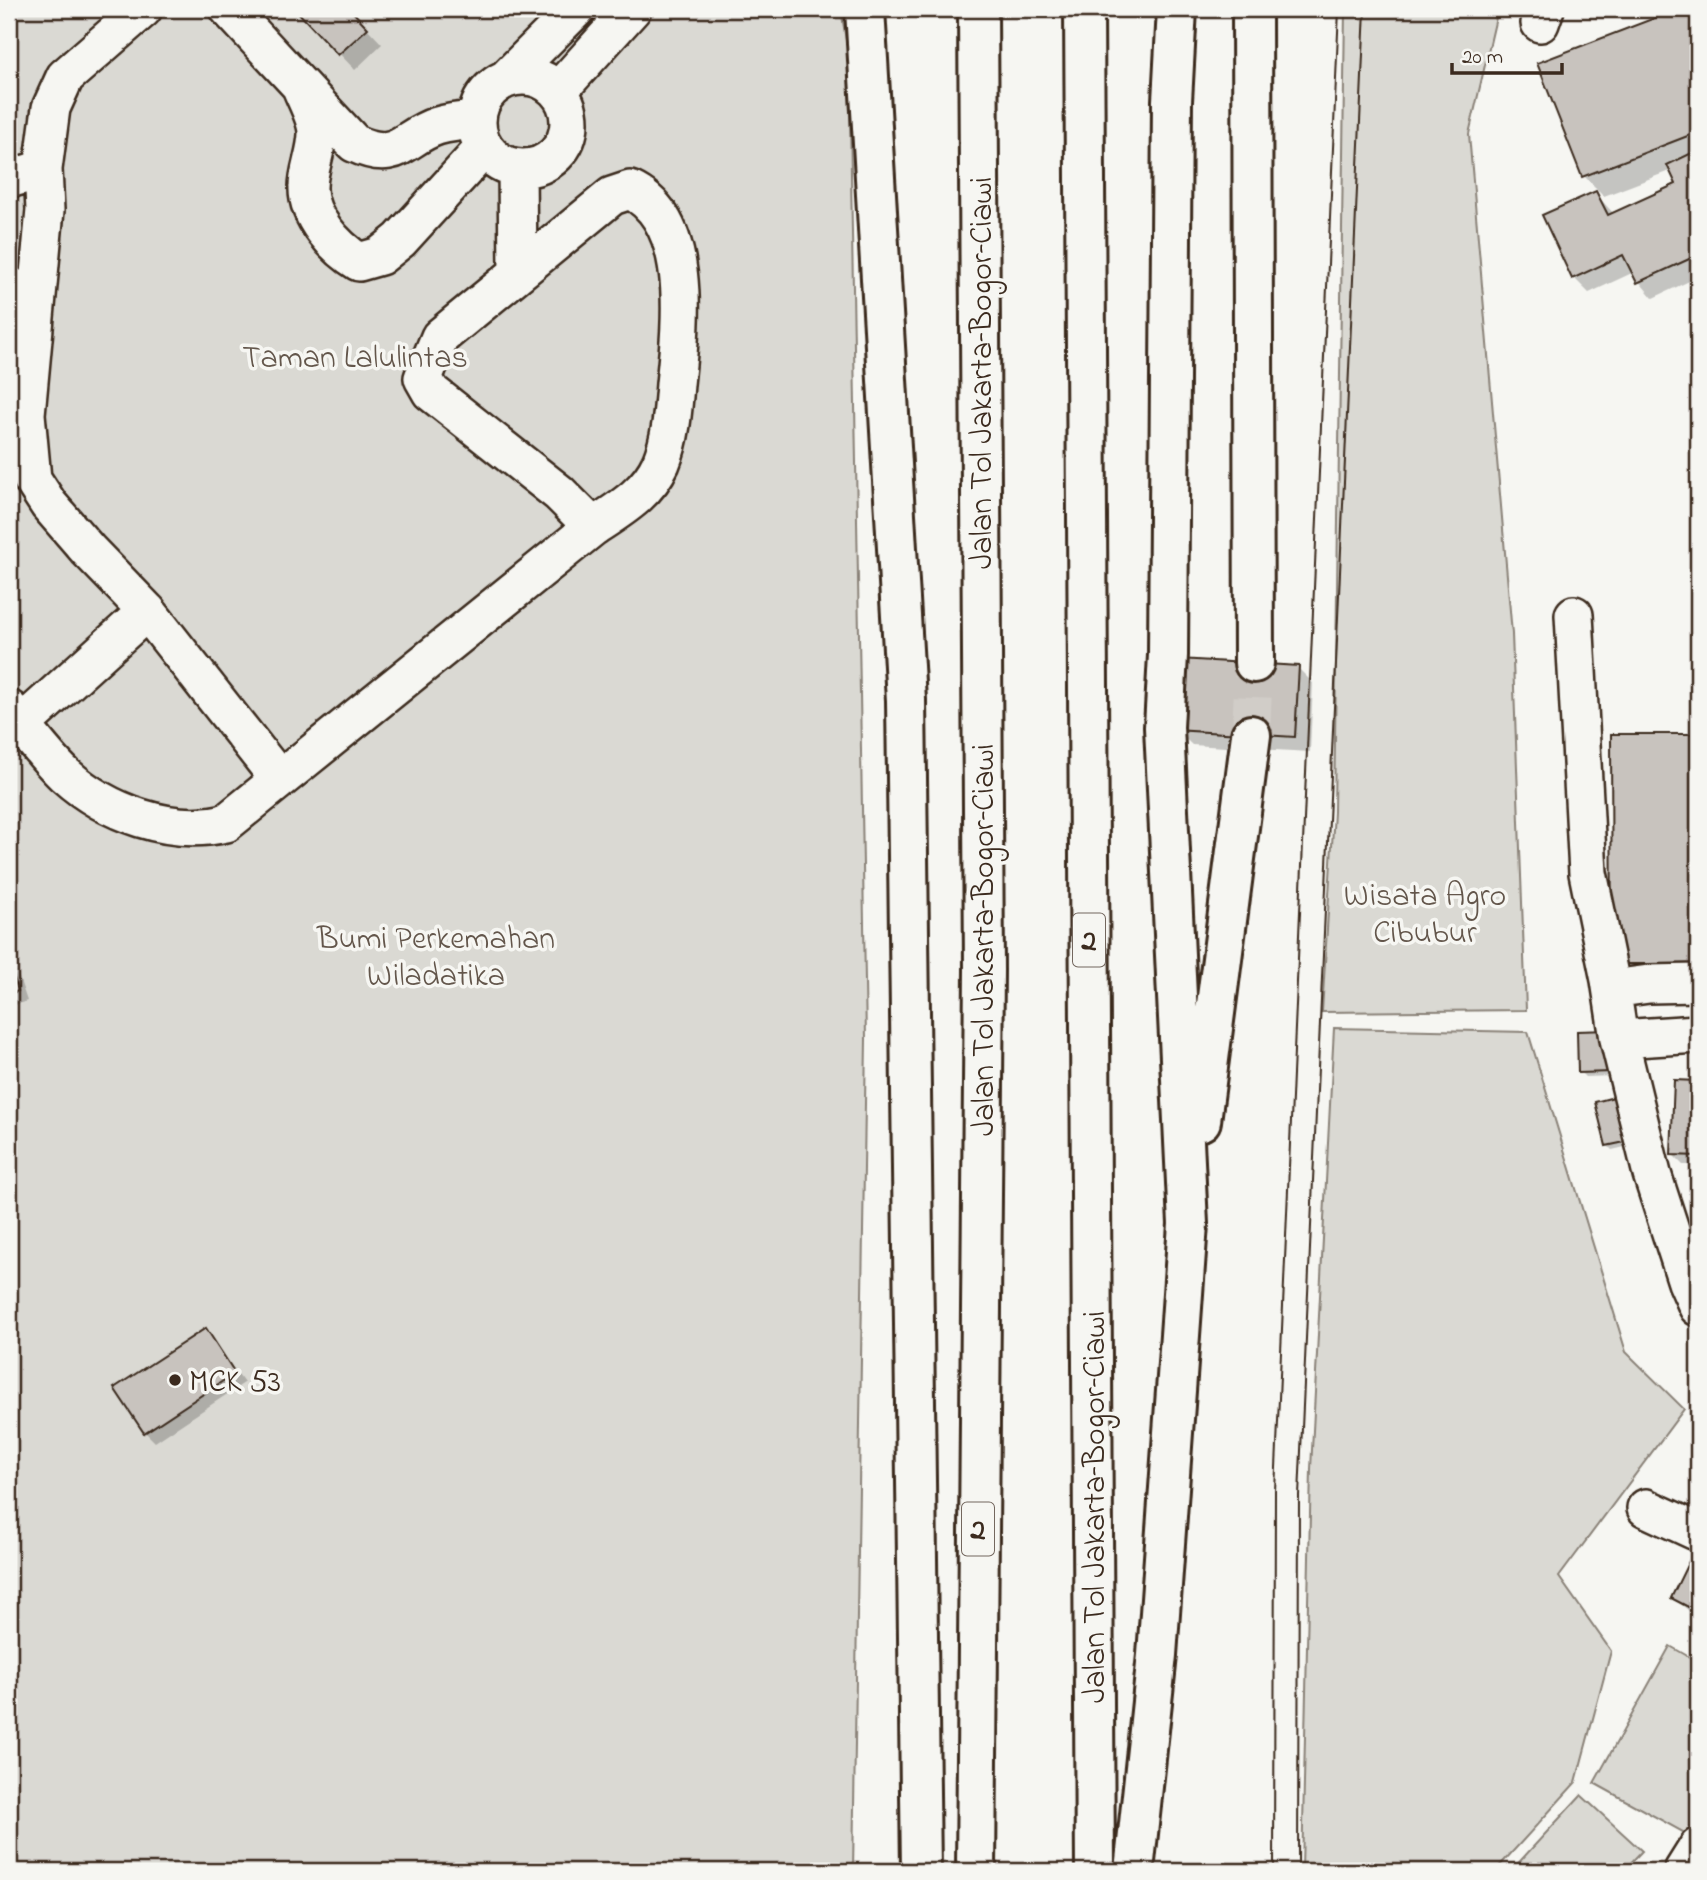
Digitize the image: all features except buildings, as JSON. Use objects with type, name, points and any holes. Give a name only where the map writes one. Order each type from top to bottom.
[{"type":"highway","points":[[865,9],[894,457],[906,700],[921,1871]]},
{"type":"highway","name":"Jalan Tol Jakarta–Bogor–Ciawi","points":[[976,1871],[984,970],[978,9]]},
{"type":"highway","name":"Jalan Tol Jakarta–Bogor–Ciawi","points":[[1083,9],[1095,1871]]},
{"type":"highway","points":[[1177,9],[1172,101],[1168,655],[1164,727],[1188,1224]]},
{"type":"highway","points":[[1252,9],[1254,663]]},
{"type":"highway","points":[[1134,1871],[1157,1655],[1188,1224],[1251,734]]},
{"type":"street","points":[[143,9],[65,77],[51,108],[43,169],[46,210],[20,486],[49,505],[147,611],[279,779]]},
{"type":"street","points":[[229,9],[354,143],[369,150],[405,146],[435,126],[480,134],[504,165],[533,167],[548,161],[560,151],[568,136],[569,113],[558,91],[535,76],[507,78]]},
{"type":"street","points":[[301,87],[318,130],[308,186],[309,200],[328,235],[344,253],[359,262],[380,256],[400,240],[480,134],[485,94],[507,78],[576,9]]},
{"type":"street","points":[[558,91],[632,9]]},
{"type":"street","points":[[517,168],[518,272]]},
{"type":"street","points":[[9,179],[43,169]]},
{"type":"street","points":[[147,611],[15,717],[64,775],[98,801],[139,818],[177,826],[210,827],[226,823],[593,527],[641,495],[662,461],[672,411],[682,301],[675,255],[661,221],[645,197],[630,190],[612,196],[440,337],[423,378],[431,392],[559,493],[593,527]]},
{"type":"street","points":[[9,285],[35,314]]},
{"type":"street","points":[[1574,615],[1588,873],[1612,989],[1619,1039],[1652,1174],[1698,1307]]},
{"type":"street","points":[[1612,989],[1649,984],[1698,983]]},
{"type":"street","points":[[1619,1039],[1698,1034]]},
{"type":"street","points":[[1646,1508],[1698,1532]]},
{"type":"street","points":[[1684,1871],[1698,1847]]},
{"type":"green space","name":"Bumi Perkemahan Wiladatika","points":[[9,9],[841,9],[849,59],[866,1039],[853,1871],[9,1871]]},
{"type":"green space","name":"Wisata Agro Cibubur","points":[[1345,9],[1498,9],[1469,134],[1512,634],[1526,1010],[1322,1012],[1334,812]]},
{"type":"green space","points":[[1334,1028],[1528,1032],[1626,1352],[1684,1409],[1559,1577],[1611,1651],[1576,1782],[1495,1871],[1302,1871],[1311,1469]]},
{"type":"green space","points":[[1670,1646],[1698,1662],[1698,1822],[1690,1836],[1594,1783]]},
{"type":"green space","points":[[1581,1795],[1642,1851],[1623,1871],[1511,1871]]},
{"type":"tunnel","points":[[1251,735],[1254,663]]},
{"type":"tram line","points":[[1274,1871],[1275,1491],[1339,9]]},
{"type":"tram line","points":[[1298,1871],[1299,1496],[1365,9]]},
{"type":"place","name":"MCK 53","points":[[175,1380]]},
{"type":"park label","name":"Taman Lalulintas","points":[[355,356]]}]
